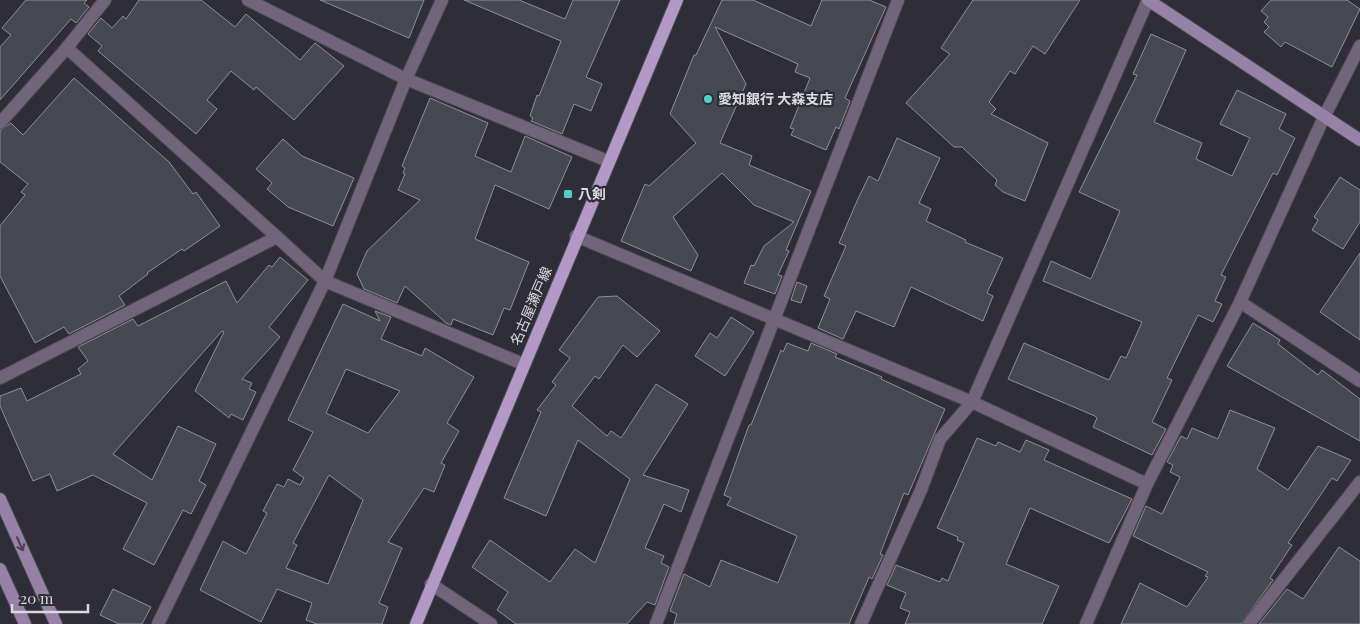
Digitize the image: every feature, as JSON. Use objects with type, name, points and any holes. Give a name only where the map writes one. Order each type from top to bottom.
[{"type":"main road","name":"名古屋瀬戸線","points":[[416,624],[576,236],[676,0]]},
{"type":"street","points":[[0,123],[67,48],[105,0]]},
{"type":"street","points":[[248,0],[406,80],[608,161]]},
{"type":"street","points":[[158,624],[325,281],[406,80],[442,0]]},
{"type":"street","points":[[656,624],[898,0]]},
{"type":"street","points":[[861,624],[921,490],[940,439],[972,402],[1148,0],[1360,140]]},
{"type":"street","points":[[1086,624],[1147,484],[1240,302],[1324,117],[1360,46]]},
{"type":"street","points":[[67,48],[325,281],[523,364]]},
{"type":"street","points":[[576,236],[972,402],[1147,484]]},
{"type":"street","points":[[0,378],[277,237]]},
{"type":"street","points":[[1240,302],[1360,381]]},
{"type":"street","points":[[1249,624],[1360,482]]},
{"type":"street","points":[[0,499],[56,624]]},
{"type":"street","points":[[0,569],[25,624]]},
{"type":"street","points":[[431,584],[491,624]]},
{"type":"building","points":[[26,0],[87,0],[84,3],[89,7],[76,23],[71,19],[0,100],[0,47],[11,35],[2,28]]},
{"type":"building","points":[[139,0],[201,0],[235,27],[246,14],[300,60],[315,43],[344,66],[294,120],[256,87],[254,90],[231,71],[207,100],[217,109],[196,134],[98,51],[102,46],[88,34],[101,18],[112,28],[123,16],[126,19]]},
{"type":"building","points":[[320,0],[424,0],[409,38]]},
{"type":"building","points":[[464,0],[519,0],[565,19],[573,0],[620,0],[586,77],[602,84],[591,111],[574,104],[562,134],[531,121],[533,118],[530,116],[537,95],[539,96],[561,41]]},
{"type":"building","points":[[722,0],[753,0],[811,26],[822,0],[869,0],[886,7],[845,98],[850,101],[839,129],[836,127],[826,150],[791,135],[794,129],[790,128],[810,78],[795,72],[798,64],[715,27],[746,84],[720,143],[752,156],[749,165],[811,191],[786,250],[789,251],[778,275],[782,276],[775,294],[744,283],[751,265],[754,266],[764,246],[794,222],[754,205],[722,173],[673,217],[698,255],[691,271],[621,241],[645,184],[649,186],[696,143],[670,114],[694,55],[696,55]]},
{"type":"building","points":[[973,0],[1080,0],[1045,54],[1033,46],[1015,74],[1010,71],[989,102],[996,109],[991,114],[1048,143],[1025,201],[1003,192],[995,185],[997,180],[962,147],[954,147],[906,103],[950,54],[941,48]]},
{"type":"building","points":[[1271,0],[1347,0],[1360,9],[1332,67],[1285,42],[1281,47],[1264,32],[1269,27],[1264,22],[1268,17],[1261,11]]},
{"type":"building","points":[[1151,34],[1186,50],[1154,122],[1202,143],[1196,159],[1232,176],[1250,138],[1220,124],[1237,90],[1286,114],[1279,129],[1295,138],[1277,175],[1273,173],[1221,275],[1226,277],[1215,301],[1222,304],[1213,322],[1198,315],[1167,378],[1172,380],[1152,422],[1166,429],[1152,455],[1093,427],[1097,418],[1095,416],[1008,379],[1024,343],[1109,380],[1121,356],[1126,358],[1142,322],[1043,281],[1051,261],[1091,279],[1120,211],[1079,192],[1137,75],[1133,74]]},
{"type":"building","points":[[74,78],[169,162],[193,194],[196,192],[220,226],[184,251],[182,249],[147,273],[119,296],[125,305],[69,334],[64,327],[35,343],[0,276],[0,226],[25,195],[21,192],[28,184],[0,162],[0,131],[11,123],[23,135]]},
{"type":"building","points":[[430,98],[488,123],[475,156],[511,172],[525,136],[572,157],[549,209],[495,185],[475,239],[529,262],[510,310],[504,308],[493,335],[453,319],[451,325],[446,323],[405,286],[397,303],[364,289],[357,274],[367,251],[420,200],[398,190],[405,174],[403,173],[405,168],[402,166]]},
{"type":"building","points":[[897,138],[940,158],[919,203],[931,209],[926,221],[966,240],[965,242],[1003,258],[987,293],[993,296],[983,321],[911,287],[894,327],[856,311],[843,339],[818,328],[830,299],[824,296],[846,246],[839,243],[857,201],[869,176],[878,181]]},
{"type":"building","points":[[283,139],[302,156],[354,178],[333,226],[288,207],[267,189],[272,183],[256,169]]},
{"type":"building","points":[[1340,177],[1360,190],[1360,222],[1343,249],[1312,230],[1318,220],[1314,217]]},
{"type":"building","points":[[1360,253],[1360,340],[1320,312]]},
{"type":"building","points":[[280,257],[308,280],[269,327],[280,337],[242,379],[252,383],[249,389],[256,392],[243,420],[231,414],[229,418],[195,391],[224,332],[222,331],[113,454],[152,480],[178,426],[216,444],[199,481],[206,485],[191,514],[183,510],[154,565],[123,549],[147,503],[93,475],[57,491],[50,474],[33,481],[0,406],[0,396],[21,388],[27,401],[81,374],[78,369],[88,361],[78,347],[133,319],[138,326],[226,281],[237,303],[269,265],[272,267]]},
{"type":"building","points":[[797,282],[807,286],[801,303],[791,300]]},
{"type":"building","points":[[617,296],[660,331],[637,357],[623,345],[599,379],[595,376],[572,406],[607,436],[611,431],[621,438],[656,384],[688,404],[643,475],[689,490],[681,512],[664,504],[645,548],[664,556],[661,563],[669,567],[655,605],[647,602],[627,624],[516,624],[497,610],[508,592],[472,567],[490,540],[550,582],[575,549],[595,563],[630,479],[578,440],[546,516],[504,498],[541,412],[537,410],[556,385],[552,382],[570,358],[559,350],[598,297]]},
{"type":"building","points":[[343,304],[380,321],[375,311],[391,317],[381,339],[422,356],[425,348],[474,377],[447,423],[459,431],[441,463],[445,465],[434,492],[424,488],[388,542],[402,548],[379,603],[388,607],[382,624],[317,624],[306,620],[312,603],[277,589],[261,622],[200,590],[223,541],[246,554],[267,513],[263,511],[277,484],[284,487],[288,479],[300,485],[304,478],[293,470],[313,432],[288,420]],"holes":[[[346,369],[400,391],[368,433],[326,413]],[[329,475],[363,500],[328,584],[286,568],[297,545],[293,543]]]},
{"type":"building","points":[[731,317],[754,332],[725,376],[695,356],[710,333],[717,338]]},
{"type":"building","points":[[1253,323],[1280,340],[1278,344],[1318,375],[1322,370],[1360,399],[1360,441],[1227,366]]},
{"type":"building","points":[[787,343],[808,351],[811,343],[837,354],[835,357],[882,377],[881,379],[945,409],[908,495],[904,493],[880,554],[883,555],[872,579],[869,577],[849,624],[674,624],[677,614],[670,611],[684,574],[710,587],[721,560],[778,583],[797,536],[727,505],[731,498],[724,495],[749,425],[751,425],[781,350],[783,352]]},
{"type":"building","points":[[1230,410],[1275,428],[1257,469],[1288,490],[1318,446],[1351,460],[1337,481],[1332,478],[1288,543],[1292,545],[1270,578],[1273,580],[1241,624],[1121,624],[1140,583],[1187,607],[1208,577],[1205,576],[1208,572],[1133,536],[1146,506],[1162,514],[1180,477],[1170,472],[1173,465],[1167,462],[1181,436],[1187,439],[1192,428],[1218,439]]},
{"type":"building","points":[[977,438],[996,446],[998,442],[1020,452],[1026,440],[1049,450],[1044,460],[1132,499],[1109,543],[1030,508],[1006,564],[1059,586],[1042,624],[905,624],[910,612],[900,608],[906,593],[887,585],[896,565],[940,582],[942,578],[948,581],[964,543],[957,540],[958,537],[937,528]]},
{"type":"building","points":[[1339,547],[1360,561],[1360,624],[1259,624],[1287,589],[1303,599]]},
{"type":"building","points":[[113,589],[151,607],[142,624],[119,624],[100,615]]},
{"type":"place","name":"愛知銀行 大森支店","points":[[708,99]]},
{"type":"place","name":"八剣","points":[[568,194]]}]
